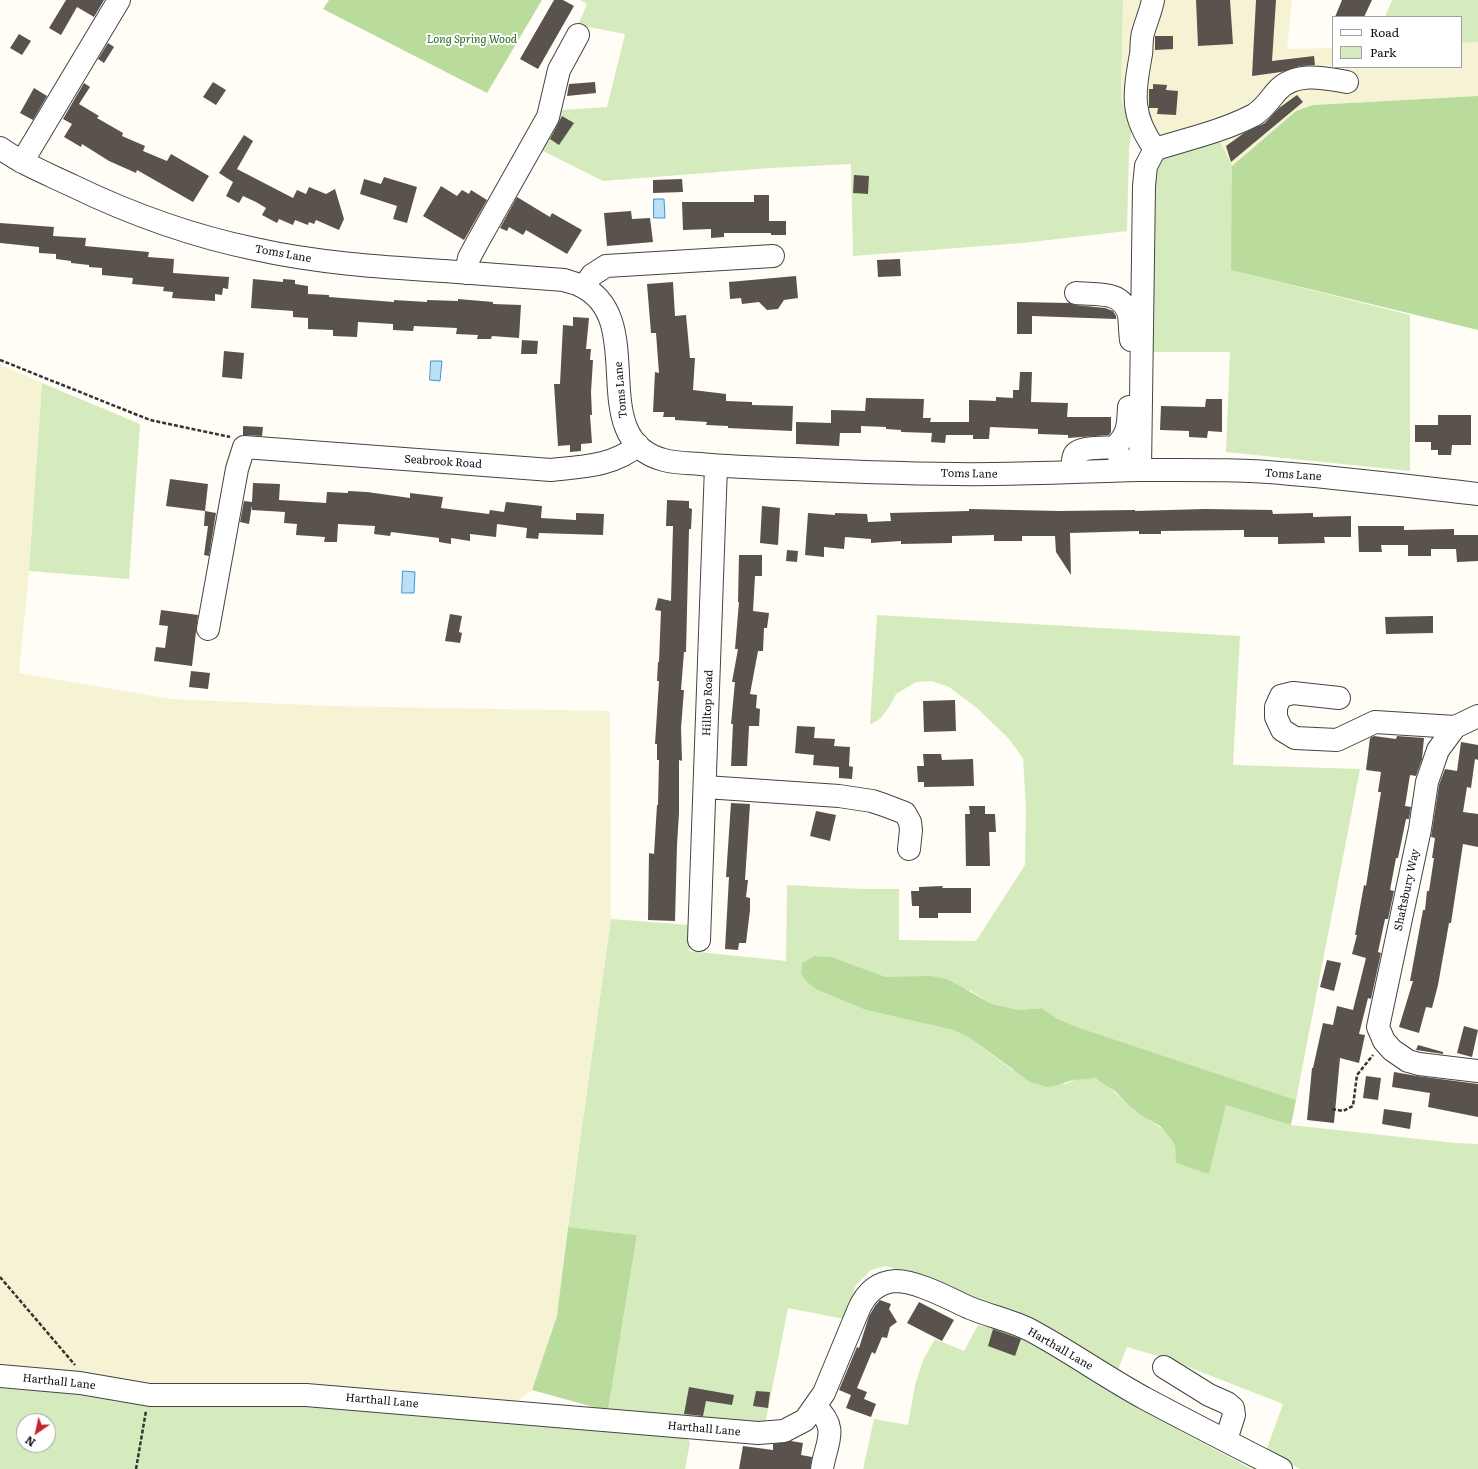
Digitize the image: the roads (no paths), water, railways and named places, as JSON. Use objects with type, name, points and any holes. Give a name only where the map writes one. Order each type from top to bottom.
[{"type":"street","points":[[22,162],[119,0]]},
{"type":"street","points":[[1153,0],[1143,34],[1136,79],[1136,104],[1141,126],[1155,149]]},
{"type":"street","points":[[466,273],[469,258],[548,117],[559,70],[578,36]]},
{"type":"street","points":[[1129,470],[1144,186],[1146,166],[1155,149],[1224,128],[1255,114],[1261,110],[1279,89],[1290,82],[1316,77],[1347,82]]},
{"type":"street","name":"Toms Lane","points":[[0,148],[22,162],[137,214],[214,240],[255,250],[376,267],[564,280],[584,287],[601,303],[611,319],[617,353],[621,412],[628,432],[638,445],[654,457],[664,460],[716,466],[850,472],[992,474],[1129,470],[1218,471],[1289,474],[1478,494]]},
{"type":"street","points":[[584,287],[592,275],[606,266],[773,256]]},
{"type":"street","points":[[1072,472],[1074,455],[1077,452],[1083,449],[1115,447],[1125,435],[1128,425],[1131,342],[1128,315],[1122,301],[1116,296],[1076,293]]},
{"type":"street","name":"Seabrook Road","points":[[208,629],[236,469],[244,447],[551,470],[578,467],[616,459],[630,453],[638,445]]},
{"type":"street","points":[[1115,447],[1120,458],[1129,470]]},
{"type":"street","name":"Hilltop Road","points":[[699,940],[716,466]]},
{"type":"street","points":[[1339,698],[1292,693],[1281,696],[1276,707],[1276,717],[1282,730],[1295,738],[1337,740],[1361,727],[1375,722],[1455,727]]},
{"type":"street","name":"Shaftsbury Way","points":[[1478,716],[1455,727],[1438,750],[1427,782],[1420,829],[1378,1027],[1384,1041],[1392,1050],[1408,1061],[1419,1064],[1478,1071]]},
{"type":"street","points":[[705,787],[839,796],[872,801],[905,813],[910,822],[911,830],[909,849]]},
{"type":"street","name":"Harthall Lane","points":[[0,1376],[80,1383],[150,1395],[306,1395],[758,1433],[784,1431],[805,1420],[824,1393],[862,1301],[869,1292],[877,1287],[888,1282],[897,1281],[917,1285],[979,1312],[1031,1330],[1146,1399],[1281,1469]]},
{"type":"street","points":[[1164,1367],[1194,1387],[1227,1403],[1233,1408],[1234,1415],[1226,1440]]},
{"type":"street","points":[[815,1406],[823,1413],[828,1423],[830,1435],[824,1455],[822,1469]]},
{"type":"water","points":[[654,199],[664,199],[665,218],[654,218]]},
{"type":"water","points":[[431,361],[442,361],[440,381],[430,380]]},
{"type":"water","points":[[403,571],[415,572],[414,593],[402,593]]},
{"type":"park label","name":"Long Spring Wood","points":[[472,40]]}]
